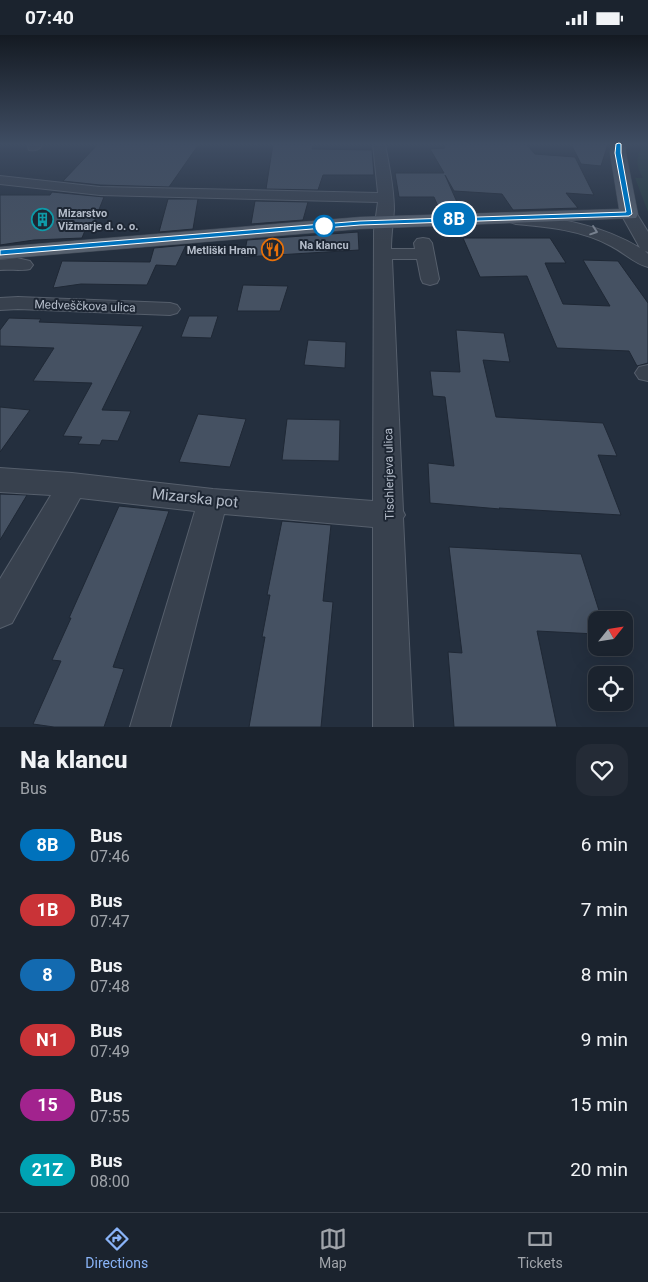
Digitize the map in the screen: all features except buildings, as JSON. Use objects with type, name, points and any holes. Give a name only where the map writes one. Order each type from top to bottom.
[{"type":"main road","points":[[0,253],[385,210],[511,218],[629,214],[622,176]]},
{"type":"street","name":"Tischlerjeva ulica","points":[[382,176],[385,210],[384,254],[390,515],[392,727]]},
{"type":"street","points":[[0,180],[100,191],[385,210]]},
{"type":"street","points":[[629,214],[648,247]]},
{"type":"street","points":[[511,218],[560,223],[588,229],[620,243],[648,262]]},
{"type":"street","points":[[384,254],[424,249],[430,279]]},
{"type":"street","points":[[0,265],[17,263],[24,265]]},
{"type":"street","name":"Medveščkova ulica","points":[[0,304],[18,303],[170,309]]},
{"type":"street","name":"Mizarska pot","points":[[0,480],[72,485],[214,501],[390,515]]},
{"type":"street","points":[[0,611],[72,485]]},
{"type":"street","points":[[150,727],[214,501]]},
{"type":"green space","points":[[642,176],[648,176],[648,212],[635,178],[643,178]]},
{"type":"bus line","name":"8B","points":[[0,253],[360,223],[629,214],[622,176]]},
{"type":"place","name":"Mizarstvo Vižmarje d. o. o.","points":[[42,219]]},
{"type":"place","name":"Na klancu","points":[[324,226]]},
{"type":"place","name":"Metliški Hram","points":[[272,250]]}]
